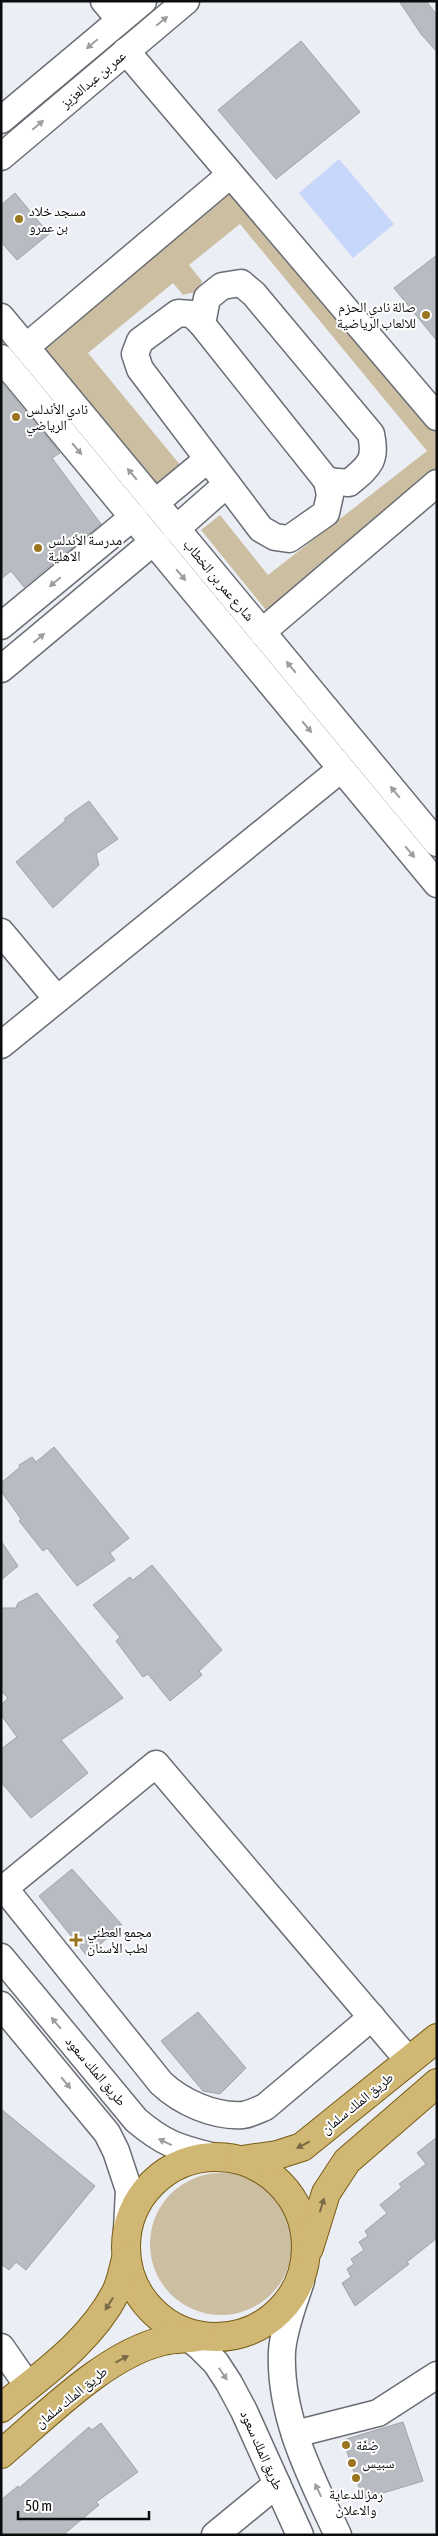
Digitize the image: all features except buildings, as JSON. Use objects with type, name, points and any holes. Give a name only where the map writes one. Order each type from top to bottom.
[{"type":"main road","name":"طريق الملك سلمان","points":[[242,2160],[277,2155],[302,2147],[437,2038]]},
{"type":"main road","points":[[308,2251],[326,2193],[347,2161],[437,2083]]},
{"type":"main road","points":[[1,2408],[74,2347],[99,2320],[117,2290],[126,2259],[127,2230],[137,2202],[156,2179],[182,2163],[211,2156],[242,2160],[269,2173],[291,2194],[304,2221],[308,2251]]},
{"type":"main road","name":"طريق الملك سلمان","points":[[1,2454],[102,2369],[135,2352],[163,2341],[189,2334],[234,2336],[262,2325],[285,2306],[301,2281],[308,2251]]},
{"type":"main road","points":[[126,2259],[134,2287],[152,2311],[189,2334]]},
{"type":"street","name":"عمر بن عبدالعزيز","points":[[1,120],[112,11],[143,1]]},
{"type":"street","name":"عمر بن عبدالعزيز","points":[[1,157],[186,1]]},
{"type":"street","points":[[126,50],[437,417]]},
{"type":"street","points":[[26,347],[230,175]]},
{"type":"street","points":[[202,324],[207,298],[222,286],[241,283],[254,294],[372,434],[375,451],[366,468],[349,482],[328,481]]},
{"type":"street","points":[[178,313],[192,314],[202,324],[328,481],[330,495],[326,512],[289,539],[275,537],[261,529],[140,369],[135,354],[140,341],[178,313]]},
{"type":"street","name":"شارع عمر بن الخطاب","points":[[1,317],[262,632],[432,827]]},
{"type":"street","name":"شارع عمر بن الخطاب","points":[[1,358],[437,884]]},
{"type":"street","points":[[155,503],[208,459]]},
{"type":"street","points":[[262,632],[437,483]]},
{"type":"street","points":[[176,528],[228,484]]},
{"type":"street","points":[[1,626],[133,517]]},
{"type":"street","points":[[1,669],[153,542]]},
{"type":"street","points":[[1,1045],[341,768]]},
{"type":"street","points":[[1,932],[57,999]]},
{"type":"street","points":[[372,2018],[265,2107],[244,2115],[212,2111],[186,2102],[161,2083],[3,1890],[156,1764],[409,2061]]},
{"type":"street","name":"طريق الملك سعود","points":[[1,1957],[136,2120],[157,2138],[181,2149],[211,2156]]},
{"type":"street","points":[[1,2005],[107,2133],[116,2151],[129,2190],[127,2230]]},
{"type":"street","points":[[301,2281],[282,2350],[284,2386],[301,2453],[338,2535]]},
{"type":"street","name":"طريق الملك سعود","points":[[189,2334],[216,2363],[229,2383],[300,2535]]},
{"type":"street","points":[[1,2347],[28,2386]]},
{"type":"street","points":[[295,2434],[378,2413],[437,2375]]},
{"type":"street","points":[[215,2535],[277,2484]]},
{"type":"shaded area","points":[[240,182],[437,420],[437,469],[352,540],[270,615],[201,530],[220,515],[268,575],[427,451],[240,224],[189,265],[202,281],[199,291],[183,295],[173,283],[88,353],[181,466],[155,487],[39,347]]},
{"type":"shaded area","points":[[221,2173],[248,2179],[260,2185],[271,2194],[280,2205],[286,2217],[292,2244],[286,2271],[280,2283],[271,2294],[260,2303],[248,2309],[221,2315],[194,2309],[182,2303],[171,2294],[162,2283],[156,2271],[150,2244],[156,2217],[162,2205],[171,2194],[182,2185],[194,2179]]},
{"type":"water","points":[[339,159],[394,224],[353,258],[299,193]]},
{"type":"place","name":"مسجد خلاد بن عمرو","points":[[19,219]]},
{"type":"place","name":"صالة نادي الحزم للالعاب الرياضية","points":[[426,315]]},
{"type":"place","name":"نادي الأندلس الرياضي","points":[[16,417]]},
{"type":"place","name":"مدرسة الأندلس الاهلية","points":[[38,548]]},
{"type":"place","name":"مجمع العطني لطب الأسنان","points":[[76,1940]]},
{"type":"place","name":"ضِفّة","points":[[346,2445]]},
{"type":"place","name":"سبيس","points":[[352,2463]]},
{"type":"place","name":"رمز للدعاية والاعلان","points":[[356,2478]]}]
